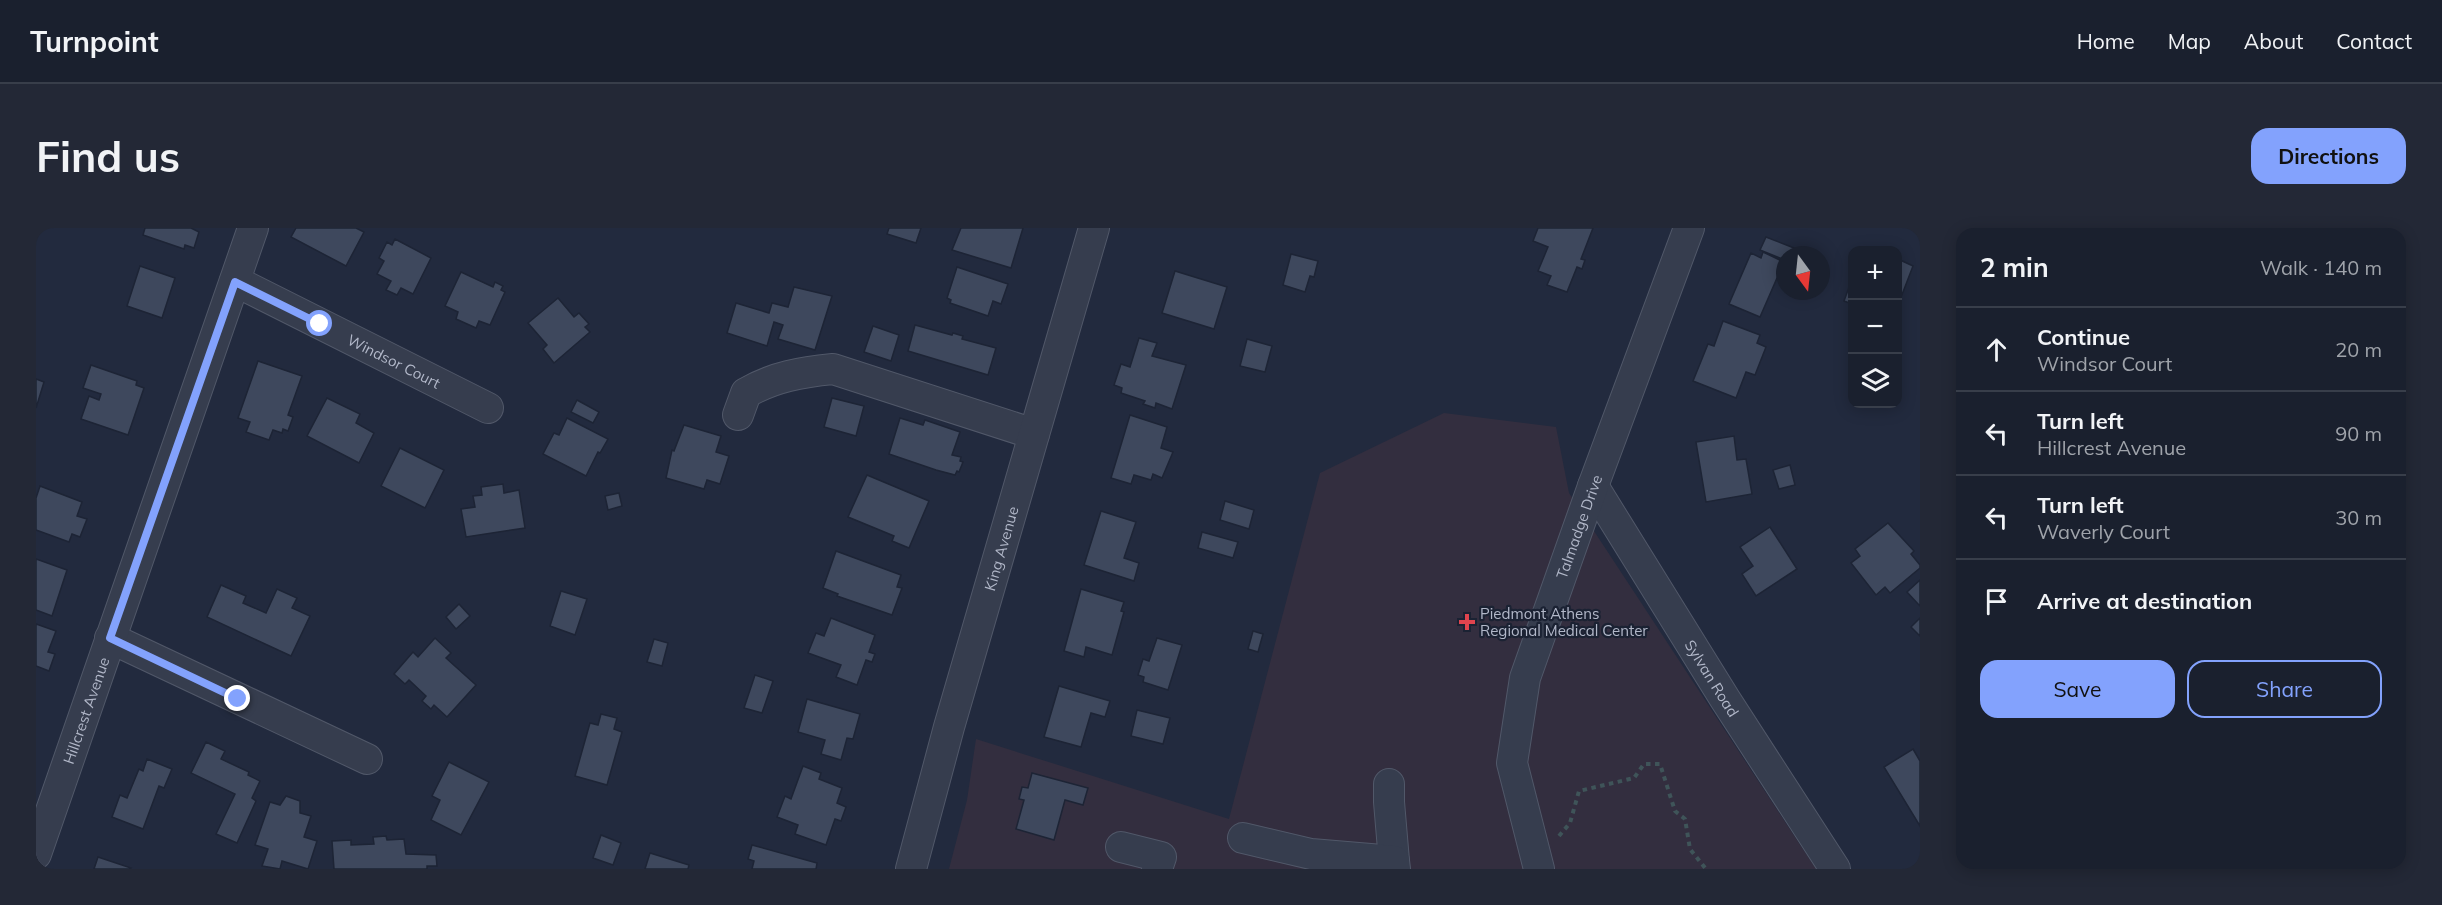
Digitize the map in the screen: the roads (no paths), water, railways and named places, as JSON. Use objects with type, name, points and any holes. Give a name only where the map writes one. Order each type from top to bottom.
[{"type":"street","name":"Hillcrest Avenue","points":[[36,854],[253,228]]},
{"type":"street","name":"King Avenue","points":[[911,869],[949,727],[1094,228]]},
{"type":"street","name":"Talmadge Drive","points":[[1538,865],[1512,763],[1525,678],[1593,486],[1689,228]]},
{"type":"street","name":"Windsor Court","points":[[235,282],[488,408]]},
{"type":"street","points":[[738,415],[746,393],[766,381],[810,371],[833,369],[1034,434]]},
{"type":"street","name":"Sylvan Road","points":[[1593,486],[1725,699],[1835,869]]},
{"type":"street","points":[[110,638],[367,759]]},
{"type":"street","points":[[1243,838],[1311,854],[1394,865],[1389,784]]},
{"type":"street","points":[[1121,847],[1161,857],[1157,869]]},
{"type":"place","name":"Piedmont Athens Regional Medical Center","points":[[1467,622]]}]
